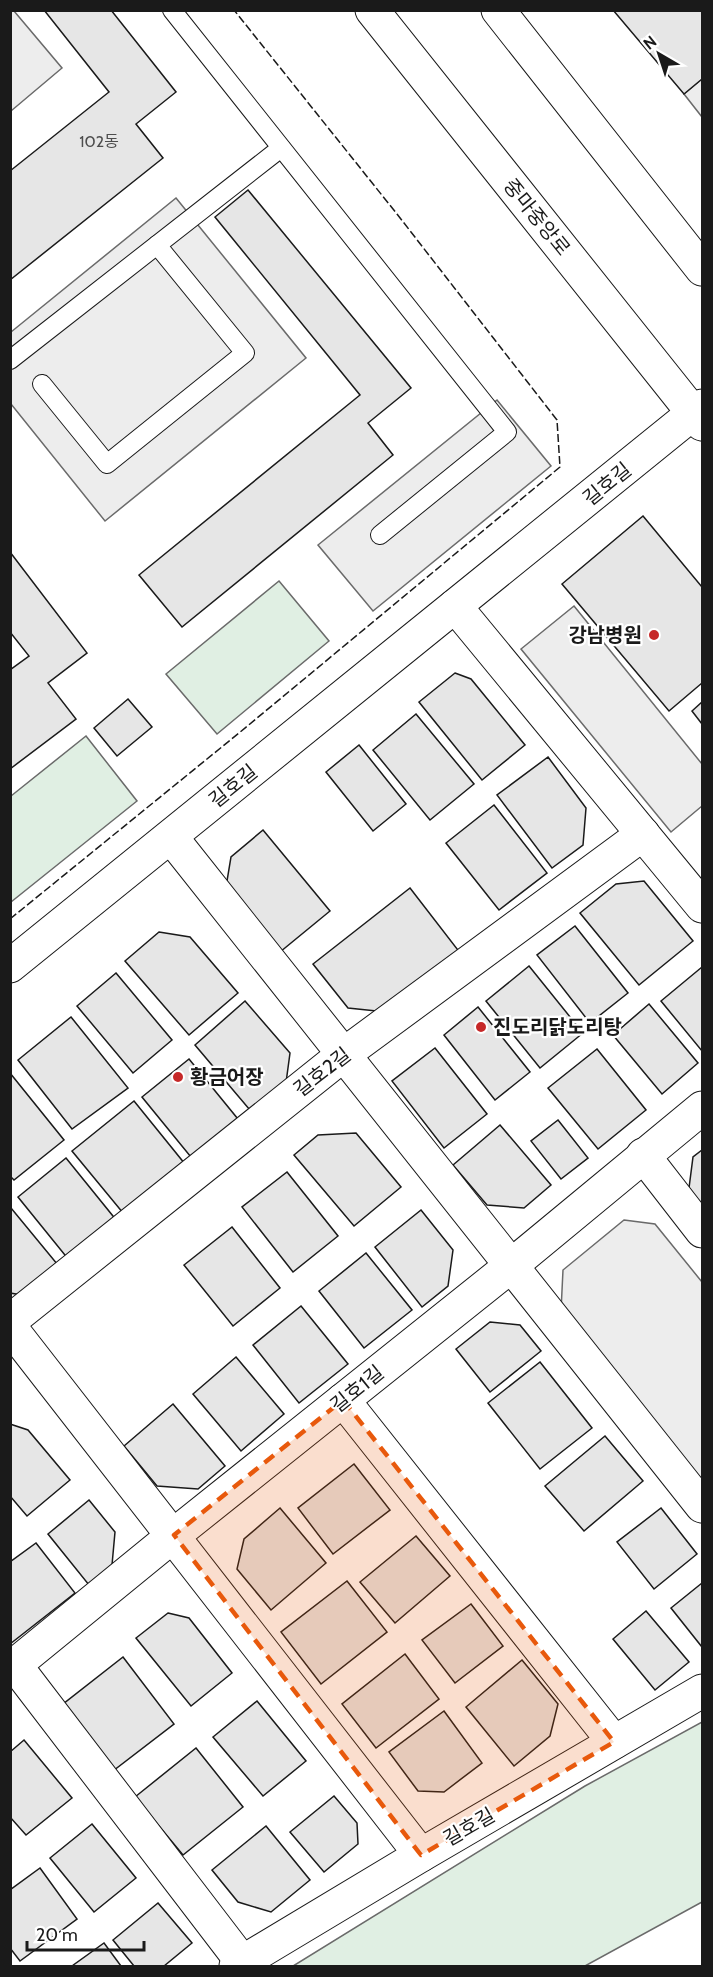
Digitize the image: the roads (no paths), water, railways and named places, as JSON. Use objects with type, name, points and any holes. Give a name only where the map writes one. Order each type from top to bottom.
[{"type":"street","name":"중마중앙로","points":[[372,10],[700,414]]},
{"type":"street","points":[[498,10],[702,268]]},
{"type":"street","name":"길호길","points":[[10,966],[455,606],[700,414]]},
{"type":"street","points":[[455,606],[702,906]]},
{"type":"street","name":"길호2길","points":[[10,1321],[343,1055],[642,834]]},
{"type":"street","points":[[171,837],[702,1506]]},
{"type":"street","name":"길호1길","points":[[13,1667],[512,1265],[702,1108]]},
{"type":"street","points":[[643,1155],[702,1231]]},
{"type":"street","points":[[10,1327],[421,1855]]},
{"type":"street","points":[[343,1400],[614,1742]]},
{"type":"street","points":[[13,1667],[239,1965]]},
{"type":"street","name":"길호길","points":[[239,1965],[421,1855],[702,1691]]},
{"type":"lane","points":[[172,10],[507,432],[380,535]]},
{"type":"lane","points":[[10,360],[281,148]]},
{"type":"lane","points":[[42,384],[106,464],[245,353],[157,245]]},
{"type":"place","name":"강남병원","points":[[654,635]]},
{"type":"place","name":"진도리닭도리탕","points":[[481,1027]]},
{"type":"place","name":"황금어장","points":[[178,1077]]}]
